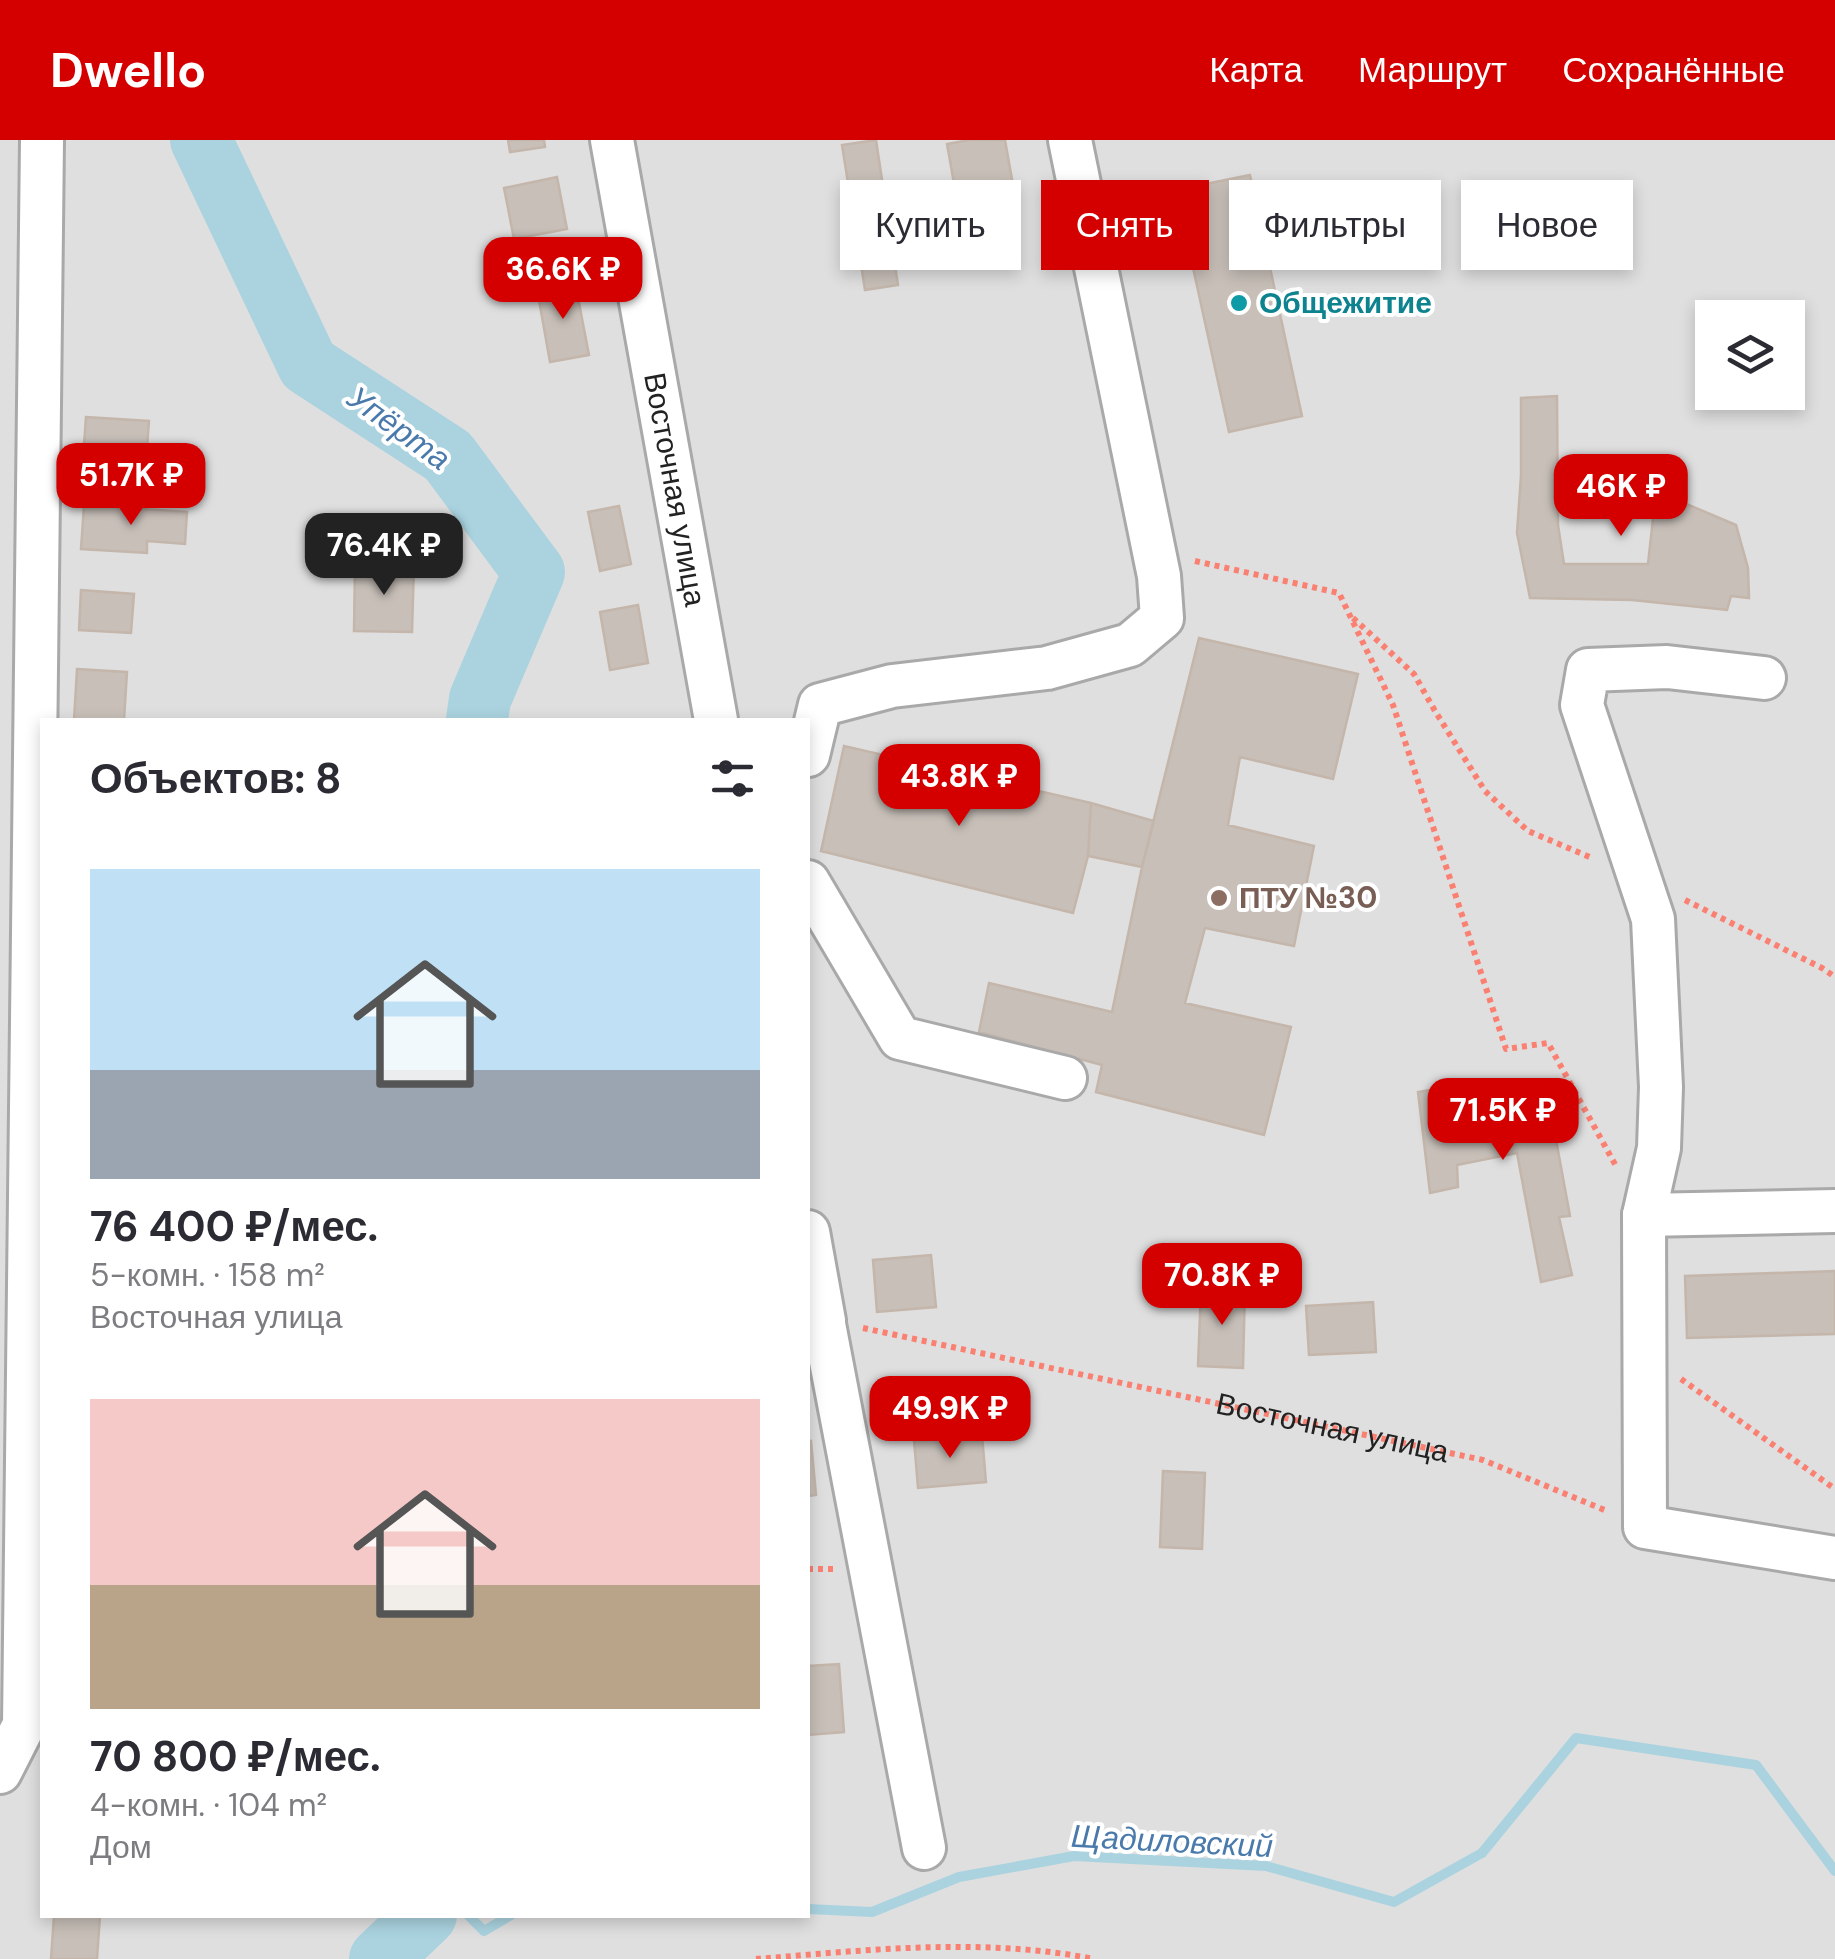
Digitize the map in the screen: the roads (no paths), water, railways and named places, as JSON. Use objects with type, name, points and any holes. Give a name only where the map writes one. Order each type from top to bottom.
[{"type":"street","points":[[0,1772],[24,1725],[15,1170],[42,140]]},
{"type":"street","name":"Восточная улица","points":[[612,140],[716,718]]},
{"type":"street","points":[[810,747],[820,705],[892,686],[1046,668],[1130,645],[1162,618],[1157,564],[1070,140]]},
{"type":"street","points":[[1764,678],[1667,668],[1588,670],[1582,705],[1653,918],[1661,1087],[1660,1148],[1644,1215],[1645,1527],[1835,1558]]},
{"type":"street","points":[[810,885],[900,1038],[1065,1078]]},
{"type":"street","points":[[1644,1215],[1835,1211]]},
{"type":"street","points":[[810,1243],[924,1848]]},
{"type":"waterway","name":"Упёрта","points":[[201,140],[308,365],[448,456],[534,572],[480,699],[477,718]]},
{"type":"waterway","name":"Щадиловский","points":[[810,1909],[872,1912],[959,1877],[1074,1856],[1266,1866],[1394,1902],[1482,1853],[1576,1738],[1756,1765],[1835,1871]]},
{"type":"waterway","name":"Упёрта","points":[[380,1959],[423,1918]]},
{"type":"waterway","name":"Щадиловский","points":[[471,1918],[484,1931],[506,1918]]},
{"type":"place","name":"Общежитие","points":[[1239,303]]},
{"type":"place","name":"ПТУ №30","points":[[1219,898]]}]
